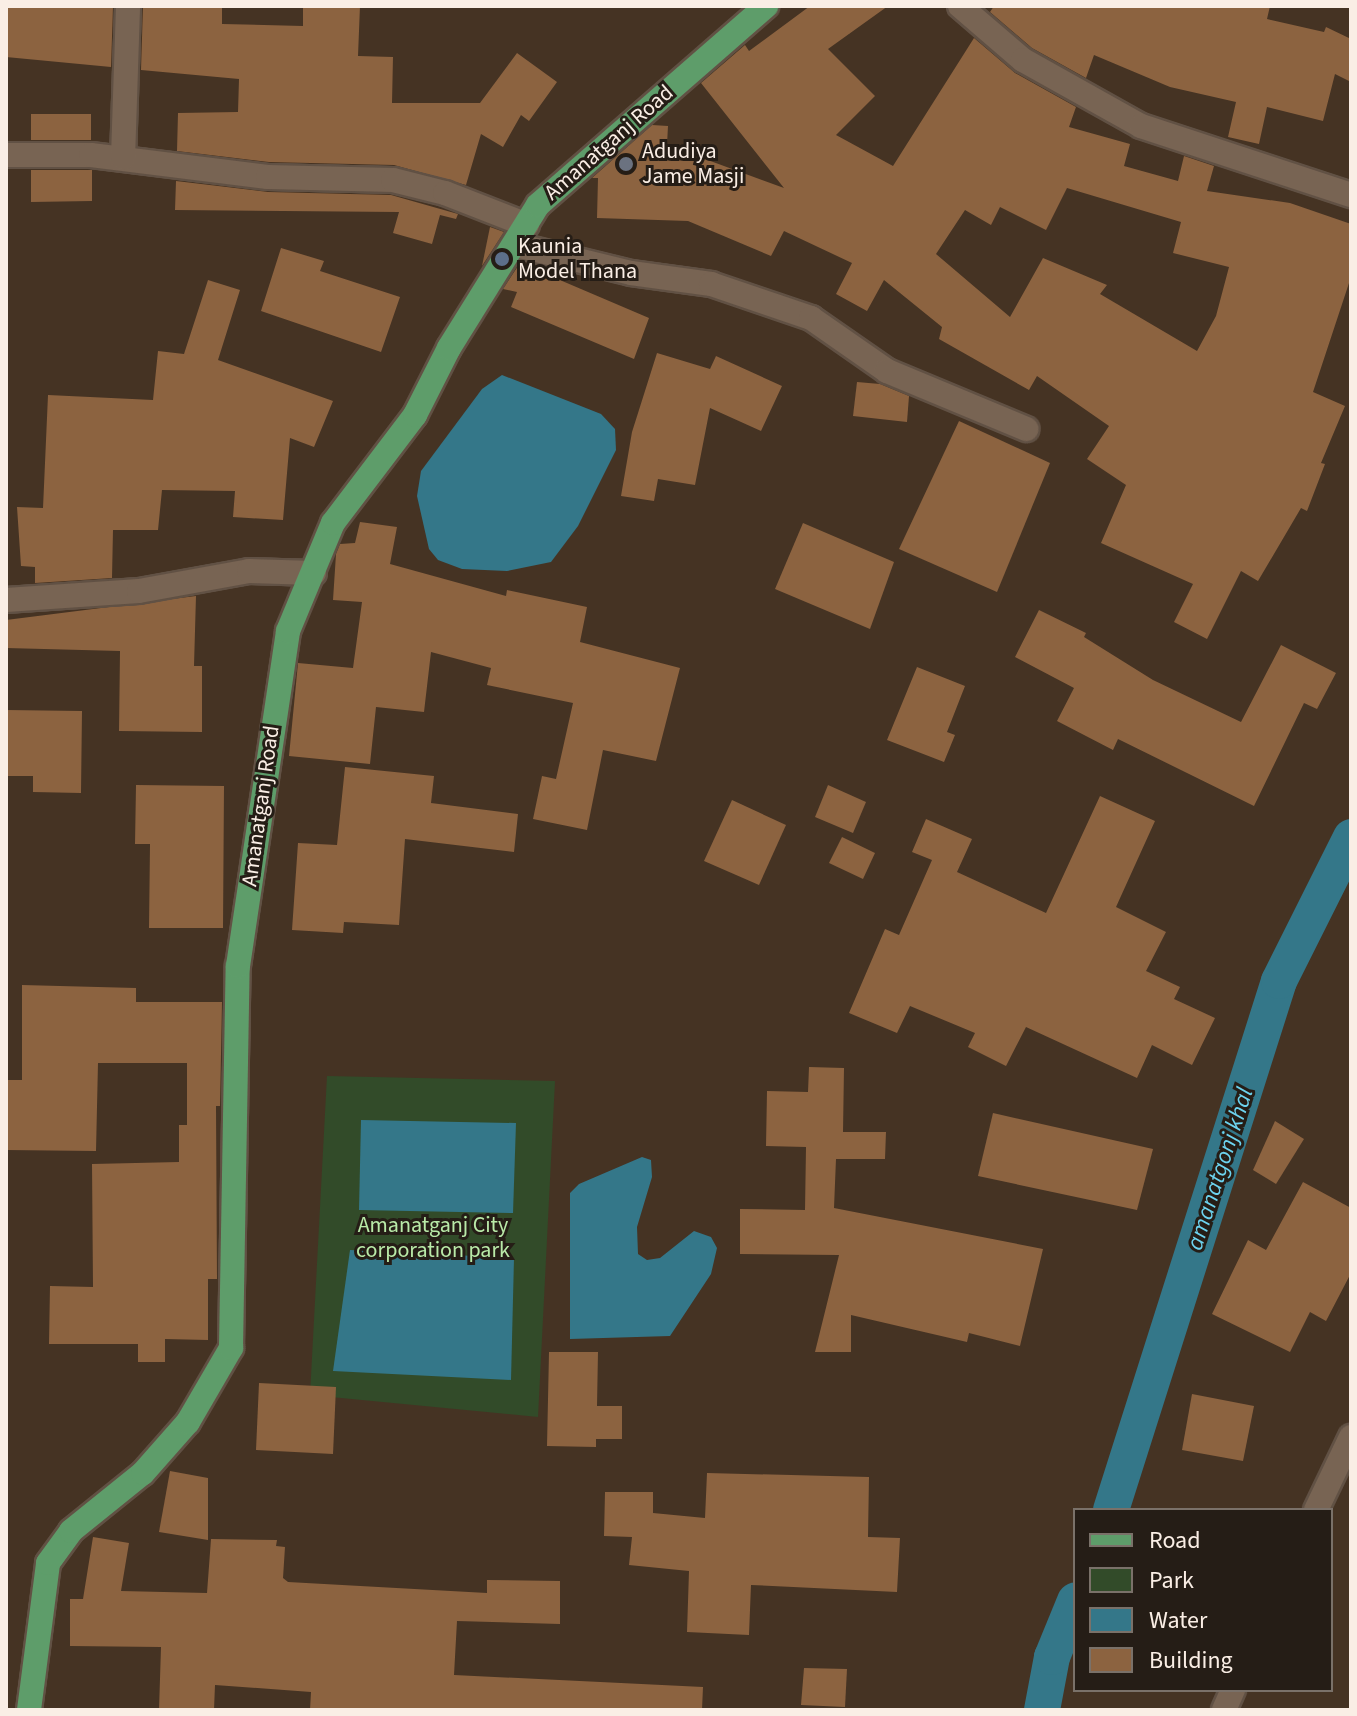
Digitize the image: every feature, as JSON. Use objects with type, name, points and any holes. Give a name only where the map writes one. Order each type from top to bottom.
[{"type":"main road","name":"Amanatganj Road","points":[[29,1710],[48,1563],[71,1531],[143,1473],[188,1422],[231,1348],[238,966],[288,631],[333,523],[415,415],[449,348],[538,205],[766,6]]},
{"type":"street","points":[[123,158],[128,6]]},
{"type":"street","points":[[960,6],[1023,60],[1141,126],[1205,151],[1270,166],[1351,195]]},
{"type":"street","points":[[6,155],[123,158],[268,177],[393,180],[445,193],[521,235],[631,273],[711,284],[811,318],[887,371],[1026,429]]},
{"type":"street","points":[[6,600],[139,591],[249,571],[314,573]]},
{"type":"street","points":[[1317,1508],[1351,1437]]},
{"type":"green space","name":"Amanatganj City corporation park","points":[[327,1076],[555,1081],[538,1417],[310,1395]]},
{"type":"water","points":[[502,375],[601,414],[615,429],[616,450],[578,526],[551,562],[507,571],[462,569],[438,560],[429,549],[417,496],[421,471],[482,389]]},
{"type":"water","points":[[361,1120],[516,1123],[513,1213],[359,1210]]},
{"type":"water","points":[[642,1157],[651,1160],[652,1177],[637,1227],[638,1254],[647,1260],[660,1258],[694,1231],[711,1237],[717,1248],[711,1274],[670,1336],[570,1339],[570,1193],[579,1184]]},
{"type":"water","points":[[350,1250],[514,1258],[511,1380],[333,1371]]},
{"type":"building","points":[[6,6],[113,6],[111,67],[6,57]]},
{"type":"building","points":[[143,6],[222,6],[222,24],[303,26],[303,6],[360,6],[358,56],[393,57],[392,103],[480,103],[517,53],[557,82],[529,121],[521,115],[503,147],[481,134],[466,185],[394,165],[269,162],[177,151],[178,113],[238,112],[239,79],[141,70]]},
{"type":"building","points":[[810,6],[888,6],[828,49],[875,96],[836,135],[893,166],[974,38],[1015,73],[1076,107],[1069,127],[1130,144],[1124,166],[1178,181],[1184,156],[1214,166],[1207,191],[1290,203],[1351,224],[1351,277],[1313,392],[1345,406],[1321,463],[1325,464],[1307,511],[1301,508],[1258,581],[1241,571],[1207,639],[1174,622],[1193,584],[1101,543],[1126,485],[1087,459],[1109,426],[1037,376],[1029,390],[939,339],[942,327],[884,280],[867,311],[836,294],[852,263],[784,231],[771,256],[688,221],[597,218],[598,178],[592,178],[652,125],[668,126],[667,145],[784,188],[701,83],[745,45],[749,51]],"holes":[[[1067,188],[1181,222],[1173,253],[1229,267],[1216,316],[1197,351],[1100,294],[1107,285],[1043,258],[1010,317],[936,254],[965,210],[991,225],[1000,207],[1046,230]]]},
{"type":"building","points":[[994,6],[1270,6],[1267,19],[1324,32],[1326,27],[1351,39],[1351,82],[1335,74],[1323,121],[1267,107],[1259,144],[1228,137],[1236,102],[1170,87],[1094,55],[1086,78],[1032,48],[990,12]]},
{"type":"building","points":[[31,114],[91,114],[91,140],[31,140]]},
{"type":"building","points":[[31,170],[92,170],[92,201],[31,202]]},
{"type":"building","points":[[176,181],[268,192],[391,195],[458,214],[456,219],[440,215],[432,244],[393,233],[399,212],[175,210]]},
{"type":"building","points":[[490,227],[504,232],[482,266]]},
{"type":"building","points":[[281,248],[324,261],[320,271],[400,297],[381,352],[261,311]]},
{"type":"building","points":[[520,263],[649,318],[634,359],[511,307],[517,292],[503,289]]},
{"type":"building","points":[[208,280],[240,290],[218,360],[333,401],[314,447],[290,438],[283,520],[233,517],[235,491],[162,490],[158,530],[113,530],[112,578],[35,583],[35,567],[21,566],[17,507],[43,508],[48,395],[153,400],[158,351],[184,354]]},
{"type":"building","points":[[657,353],[710,369],[716,356],[782,386],[761,431],[710,408],[695,485],[658,479],[654,501],[621,496],[632,432]]},
{"type":"building","points":[[857,382],[880,384],[909,396],[907,422],[853,416]]},
{"type":"building","points":[[959,421],[1050,463],[997,592],[899,549]]},
{"type":"building","points":[[360,522],[397,527],[390,564],[506,596],[507,590],[587,607],[580,642],[680,668],[656,761],[603,750],[587,830],[533,819],[542,776],[556,779],[573,703],[487,685],[491,668],[431,652],[424,712],[376,707],[370,764],[289,756],[298,663],[353,668],[362,602],[333,600],[336,554],[340,544],[355,543]]},
{"type":"building","points":[[803,523],[894,562],[870,629],[775,589]]},
{"type":"building","points":[[196,596],[194,666],[202,666],[202,732],[119,731],[120,651],[6,648],[6,620]]},
{"type":"building","points":[[1039,610],[1086,633],[1084,637],[1153,680],[1241,722],[1281,645],[1336,673],[1317,709],[1304,703],[1254,806],[1118,739],[1113,750],[1057,721],[1074,688],[1015,657]]},
{"type":"building","points":[[917,667],[965,686],[947,732],[955,735],[944,762],[887,740]]},
{"type":"building","points":[[6,710],[82,711],[81,793],[33,792],[33,776],[6,776]]},
{"type":"building","points":[[345,767],[434,776],[431,803],[518,814],[514,852],[405,839],[399,925],[344,922],[343,933],[292,930],[298,843],[337,845]]},
{"type":"building","points":[[136,785],[224,786],[223,928],[149,928],[150,844],[135,844]]},
{"type":"building","points":[[828,785],[866,802],[853,833],[815,817]]},
{"type":"building","points":[[1100,796],[1155,821],[1116,907],[1166,932],[1146,971],[1180,987],[1174,999],[1215,1018],[1192,1065],[1152,1045],[1137,1078],[1026,1027],[1006,1066],[968,1047],[975,1033],[910,1006],[897,1033],[849,1013],[885,929],[899,935],[932,860],[912,852],[926,819],[972,839],[957,872],[1046,913]]},
{"type":"building","points":[[732,800],[786,825],[759,885],[704,861]]},
{"type":"building","points":[[842,837],[875,853],[863,879],[829,863]]},
{"type":"building","points":[[22,985],[136,988],[136,1002],[222,1002],[220,1106],[216,1106],[217,1279],[208,1279],[208,1340],[165,1339],[165,1362],[138,1362],[138,1344],[49,1344],[50,1286],[93,1287],[92,1164],[179,1162],[179,1125],[187,1125],[187,1063],[98,1063],[96,1151],[6,1150],[6,1080],[22,1080]]},
{"type":"building","points":[[809,1067],[844,1068],[843,1132],[886,1132],[885,1159],[836,1159],[834,1208],[1043,1249],[1020,1346],[969,1333],[967,1342],[851,1315],[851,1352],[815,1352],[839,1255],[740,1254],[740,1209],[805,1210],[806,1147],[766,1146],[767,1091],[808,1092]]},
{"type":"building","points":[[993,1113],[1153,1149],[1137,1210],[978,1176]]},
{"type":"building","points":[[1275,1121],[1304,1139],[1276,1184],[1253,1170]]},
{"type":"building","points":[[1303,1182],[1351,1208],[1351,1273],[1326,1321],[1310,1312],[1290,1352],[1212,1314],[1248,1240],[1266,1250]]},
{"type":"building","points":[[549,1352],[598,1352],[597,1406],[622,1406],[622,1439],[596,1439],[596,1447],[547,1446]]},
{"type":"building","points":[[259,1383],[336,1387],[333,1454],[256,1450]]},
{"type":"building","points":[[1192,1394],[1254,1406],[1243,1461],[1182,1450]]},
{"type":"building","points":[[170,1471],[208,1478],[208,1540],[159,1532]]},
{"type":"building","points":[[707,1473],[869,1477],[868,1537],[900,1538],[897,1592],[751,1585],[749,1635],[687,1632],[689,1571],[629,1565],[632,1537],[604,1536],[605,1492],[653,1492],[653,1513],[705,1518]]},
{"type":"building","points":[[93,1537],[129,1543],[121,1591],[207,1593],[211,1539],[277,1540],[276,1546],[285,1547],[283,1578],[288,1582],[487,1593],[487,1580],[560,1581],[560,1624],[457,1621],[454,1675],[703,1687],[702,1710],[310,1710],[311,1692],[215,1685],[214,1710],[159,1710],[161,1647],[70,1646],[70,1599],[83,1599]]},
{"type":"building","points":[[804,1668],[847,1669],[845,1707],[801,1705]]},
{"type":"waterway","name":"amanatgonj khal","points":[[1112,1508],[1279,981],[1351,837]]},
{"type":"waterway","name":"amanatgonj khal","points":[[1042,1710],[1052,1657],[1073,1606]]},
{"type":"place","name":"Adudiya Jame Masji","points":[[626,164]]},
{"type":"place","name":"Kaunia Model Thana","points":[[502,259]]}]
